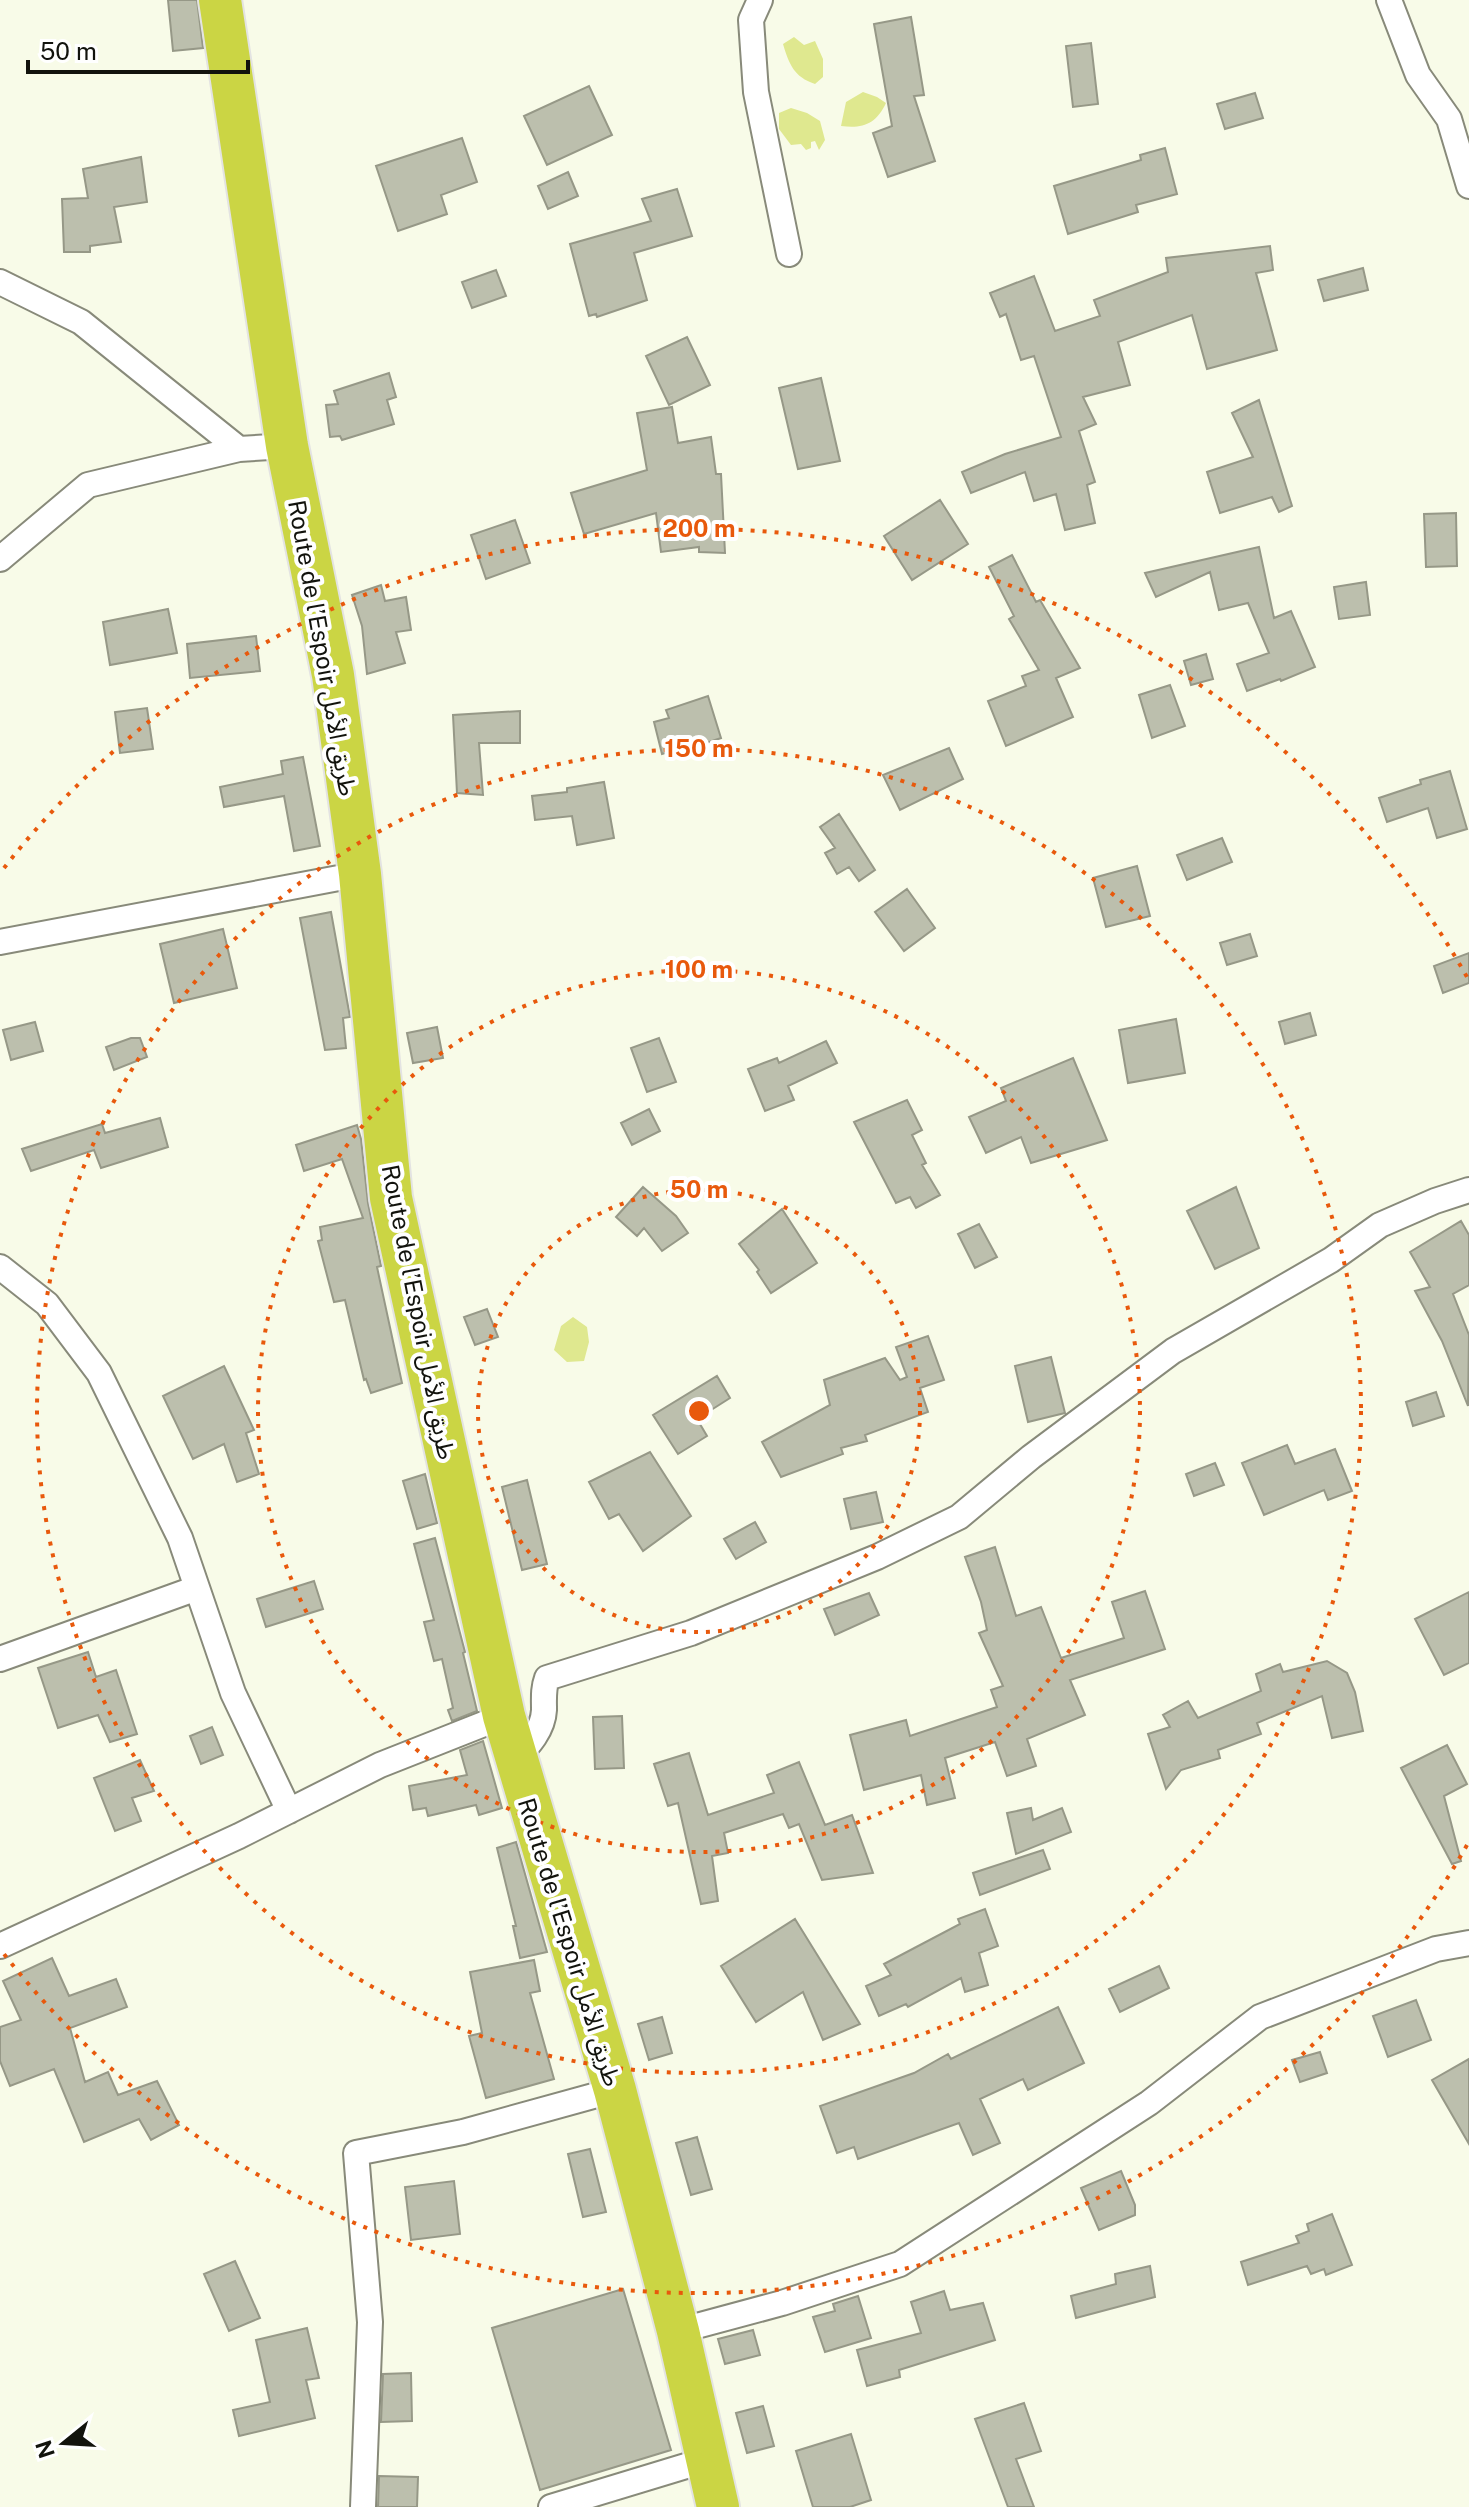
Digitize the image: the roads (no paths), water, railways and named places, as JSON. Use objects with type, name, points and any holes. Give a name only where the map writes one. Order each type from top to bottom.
[{"type":"highway","name":"Route de l’Espoir طريق الأمل","points":[[220,0],[287,446],[333,675],[360,874],[391,1198],[504,1716],[615,2090],[678,2331],[718,2507]]},
{"type":"street","points":[[760,0],[751,20],[756,92],[789,254]]},
{"type":"street","points":[[1389,0],[1418,75],[1449,119],[1469,186]]},
{"type":"street","points":[[0,282],[81,322],[239,449]]},
{"type":"street","points":[[0,559],[88,485],[239,449],[287,446]]},
{"type":"street","points":[[0,942],[360,874]]},
{"type":"street","points":[[515,1759],[535,1738],[544,1713],[543,1691],[547,1678],[691,1633],[877,1557],[959,1517],[1031,1457],[1173,1351],[1331,1260],[1380,1225],[1469,1190]]},
{"type":"street","points":[[0,1267],[47,1304],[99,1373],[180,1538],[233,1693],[289,1811]]},
{"type":"street","points":[[0,1659],[197,1588]]},
{"type":"street","points":[[0,1946],[380,1765],[504,1716]]},
{"type":"street","points":[[678,2331],[782,2303],[900,2264],[1149,2103],[1260,2017],[1436,1949],[1469,1943]]},
{"type":"street","points":[[363,2507],[370,2322],[356,2153],[463,2132],[615,2090]]},
{"type":"street","points":[[551,2507],[709,2459]]}]
